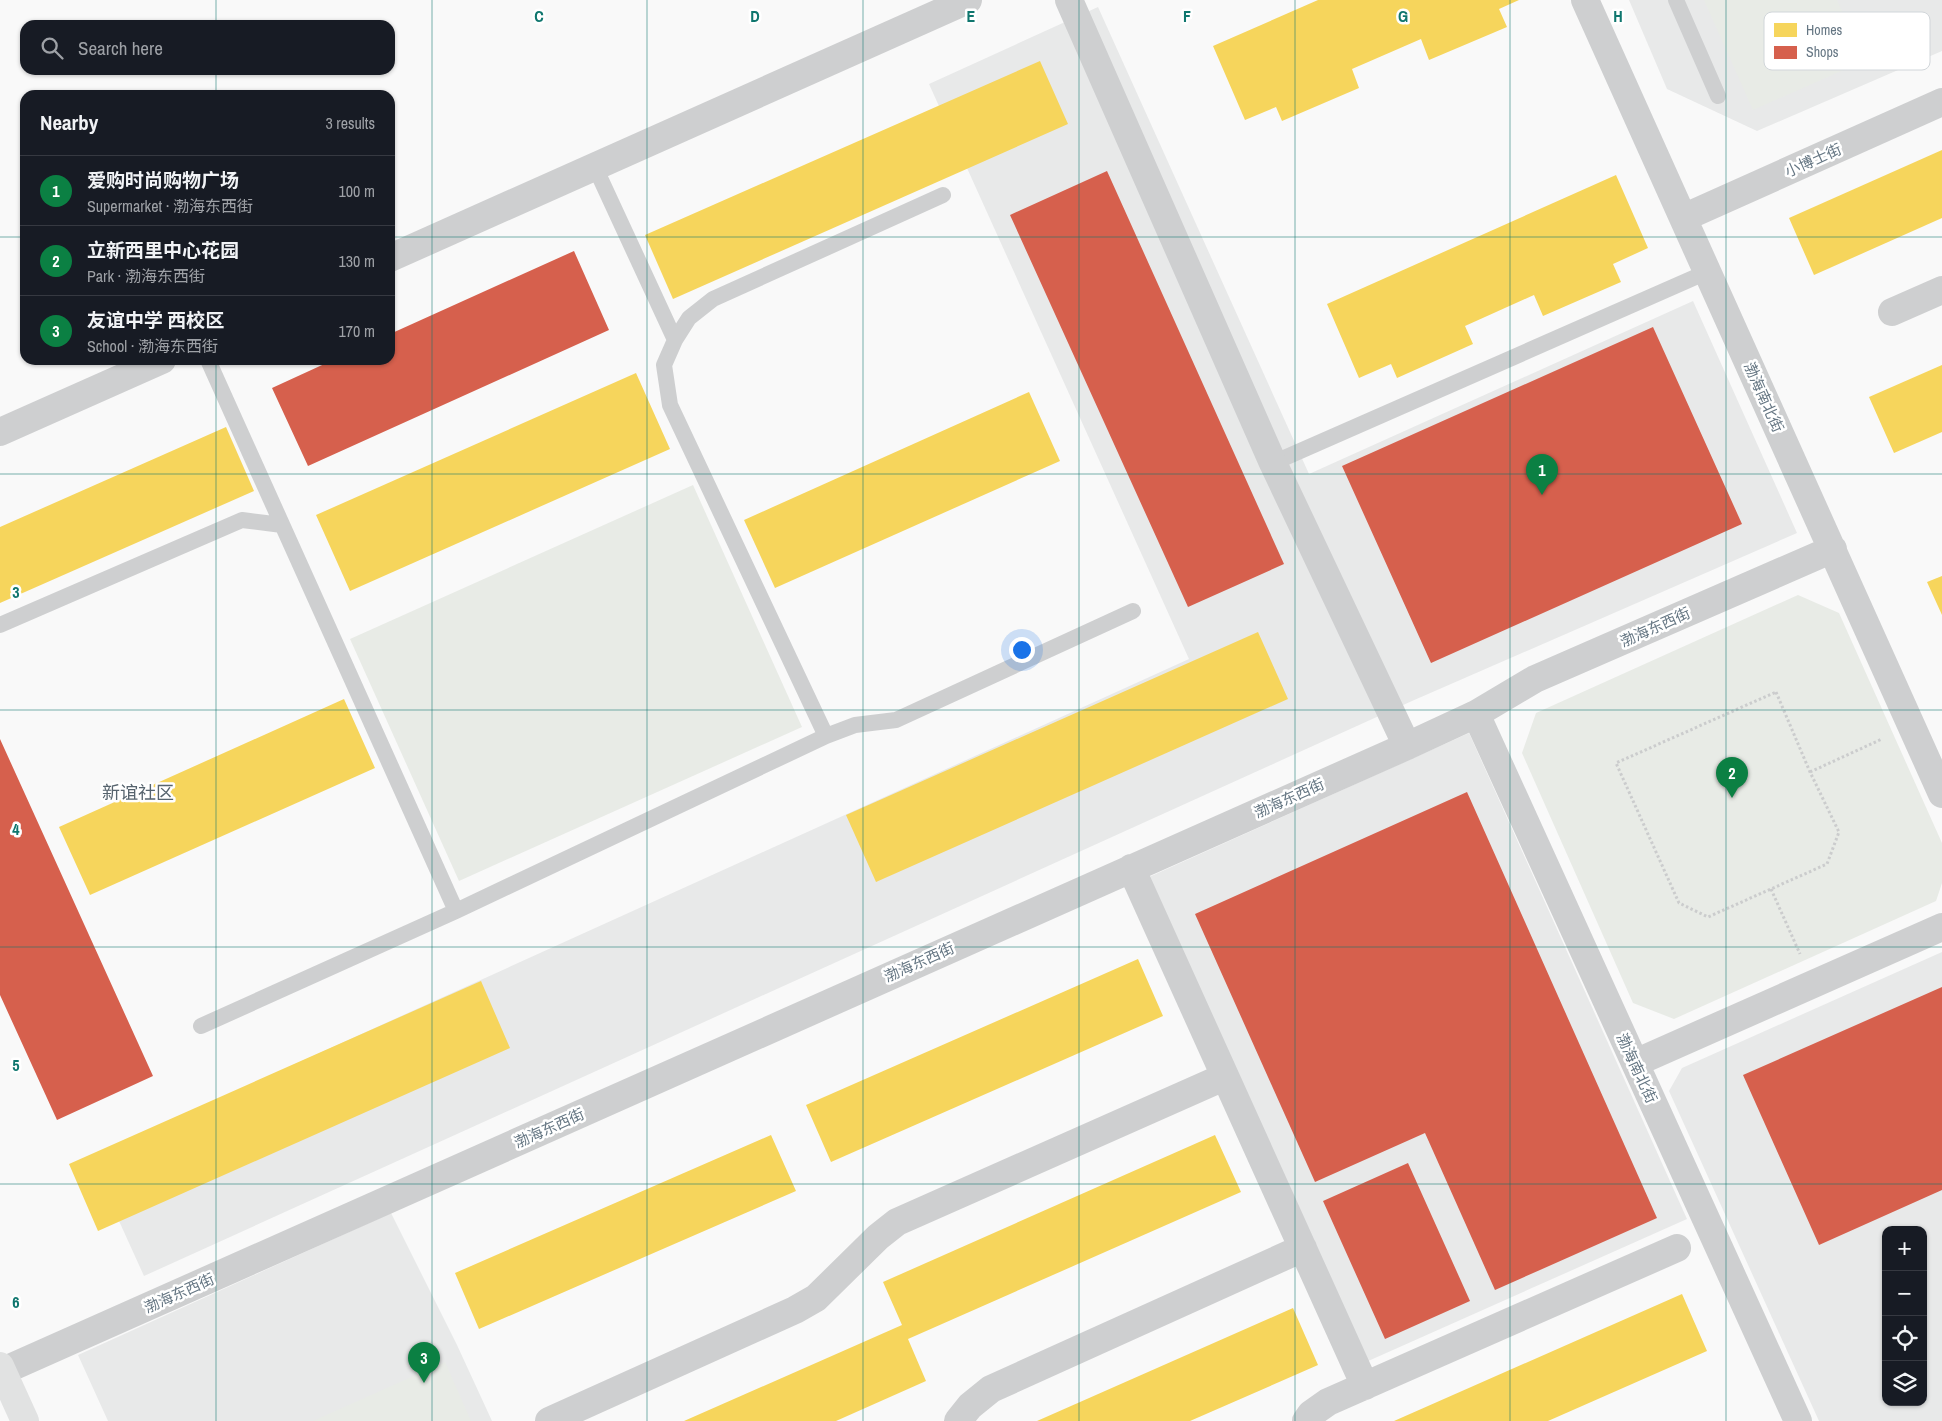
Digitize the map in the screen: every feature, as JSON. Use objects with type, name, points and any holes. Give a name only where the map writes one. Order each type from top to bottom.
[{"type":"main road","points":[[1,1369],[25,1421]]},
{"type":"street","points":[[395,256],[968,0]]},
{"type":"street","points":[[1069,0],[1274,463],[1406,746]]},
{"type":"street","name":"渤海南北街","points":[[1585,0],[1942,794]]},
{"type":"street","name":"小博士街","points":[[1683,218],[1942,102]]},
{"type":"street","points":[[1892,312],[1942,290]]},
{"type":"street","points":[[0,432],[151,365]]},
{"type":"street","name":"渤海东西街","points":[[1,1369],[1406,746],[1476,714],[1535,679],[1832,549]]},
{"type":"street","name":"渤海南北街","points":[[1476,714],[1798,1421]]},
{"type":"street","points":[[1131,868],[1365,1386]]},
{"type":"street","points":[[1635,1063],[1942,927]]},
{"type":"street","points":[[549,1421],[816,1298],[878,1237],[897,1222],[1224,1077]]},
{"type":"street","points":[[958,1421],[970,1406],[991,1389],[1303,1248]]},
{"type":"street","points":[[1306,1421],[1311,1414],[1328,1402],[1677,1248]]},
{"type":"lane","points":[[1676,0],[1718,96]]},
{"type":"lane","points":[[595,167],[675,340]]},
{"type":"lane","points":[[826,736],[670,405],[664,365],[675,340],[690,318],[713,299],[943,195]]},
{"type":"lane","points":[[1274,463],[1707,272]]},
{"type":"lane","points":[[210,365],[456,911]]},
{"type":"lane","points":[[0,625],[242,520],[282,525]]},
{"type":"lane","points":[[201,1026],[456,911],[826,736],[855,725],[896,720],[1133,612]]},
{"type":"path","points":[[1776,692],[1810,772],[1839,832],[1827,864],[1771,889],[1708,917],[1679,903],[1616,763],[1776,692]]},
{"type":"path","points":[[1810,772],[1912,726]]},
{"type":"path","points":[[1771,889],[1802,959]]},
{"type":"shaded area","points":[[1629,0],[1942,0],[1942,51],[1930,56],[1930,12],[1764,12],[1764,70],[1898,70],[1757,131],[1667,89]]},
{"type":"shaded area","points":[[1704,0],[1837,0],[1842,12],[1764,12],[1764,70],[1844,70],[1753,110]]},
{"type":"shaded area","points":[[1098,7],[1309,474],[1693,301],[1797,533],[1412,701],[144,1276],[90,1157],[1189,659],[929,84]]},
{"type":"shaded area","points":[[693,485],[802,727],[459,881],[350,639]]},
{"type":"shaded area","points":[[1798,595],[1839,613],[1942,843],[1942,883],[1936,901],[1674,1019],[1633,1003],[1522,753],[1536,713]]},
{"type":"shaded area","points":[[1469,733],[1687,1219],[1366,1362],[1149,877]]},
{"type":"shaded area","points":[[1942,952],[1942,1421],[1819,1421],[1669,1091],[1682,1068]]},
{"type":"shaded area","points":[[391,1213],[457,1345],[492,1421],[108,1421],[78,1355]]},
{"type":"shaded area","points":[[445,1362],[471,1421],[313,1421]]},
{"type":"building: Homes","points":[[1318,0],[1519,0],[1499,9],[1507,27],[1429,60],[1421,39],[1352,69],[1359,88],[1282,121],[1276,107],[1245,120],[1213,46]]},
{"type":"building: Homes","points":[[1040,61],[1068,124],[673,299],[645,235]]},
{"type":"building: Homes","points":[[1942,150],[1942,218],[1814,275],[1789,218]]},
{"type":"building: Homes","points":[[1616,175],[1648,248],[1613,264],[1621,282],[1543,316],[1534,295],[1465,326],[1473,344],[1397,378],[1391,364],[1359,378],[1327,304]]},
{"type":"building: Homes","points":[[1942,365],[1942,432],[1894,453],[1869,397]]},
{"type":"building: Homes","points":[[636,373],[670,449],[350,591],[316,515]]},
{"type":"building: Homes","points":[[1029,392],[1060,461],[775,588],[744,520]]},
{"type":"building: Homes","points":[[226,427],[254,491],[0,603],[0,527]]},
{"type":"building: Homes","points":[[1942,576],[1942,615],[1927,582]]},
{"type":"building: Homes","points":[[1258,632],[1288,699],[876,882],[846,815]]},
{"type":"building: Homes","points":[[344,699],[375,768],[90,895],[59,827]]},
{"type":"building: Homes","points":[[1138,959],[1163,1016],[831,1162],[806,1105]]},
{"type":"building: Homes","points":[[481,981],[510,1048],[98,1231],[69,1164]]},
{"type":"building: Homes","points":[[771,1135],[796,1191],[479,1329],[455,1273]]},
{"type":"building: Homes","points":[[1215,1135],[1241,1192],[908,1339],[926,1381],[836,1421],[684,1421],[902,1325],[883,1282]]},
{"type":"building: Homes","points":[[1682,1294],[1707,1351],[1548,1421],[1394,1421]]},
{"type":"building: Homes","points":[[1293,1308],[1318,1365],[1190,1421],[1037,1421]]},
{"type":"building: Shops","points":[[1107,171],[1284,564],[1188,607],[1010,215]]},
{"type":"building: Shops","points":[[574,251],[609,330],[308,466],[272,388],[322,365],[395,365],[395,332]]},
{"type":"building: Shops","points":[[1653,327],[1742,524],[1431,663],[1342,466]]},
{"type":"building: Shops","points":[[0,739],[153,1076],[57,1120],[0,995]]},
{"type":"building: Shops","points":[[1467,792],[1657,1218],[1495,1290],[1425,1133],[1315,1182],[1195,914]]},
{"type":"building: Shops","points":[[1942,987],[1942,1190],[1819,1245],[1743,1075]]},
{"type":"building: Shops","points":[[1408,1163],[1470,1301],[1385,1339],[1323,1201]]},
{"type":"place","name":"爱购时尚购物广场","points":[[1542,495]]},
{"type":"place","name":"立新西里中心花园","points":[[1732,798]]},
{"type":"place","name":"友谊中学 西校区","points":[[424,1383]]},
{"type":"district","name":"新谊社区","points":[[138,792]]}]
